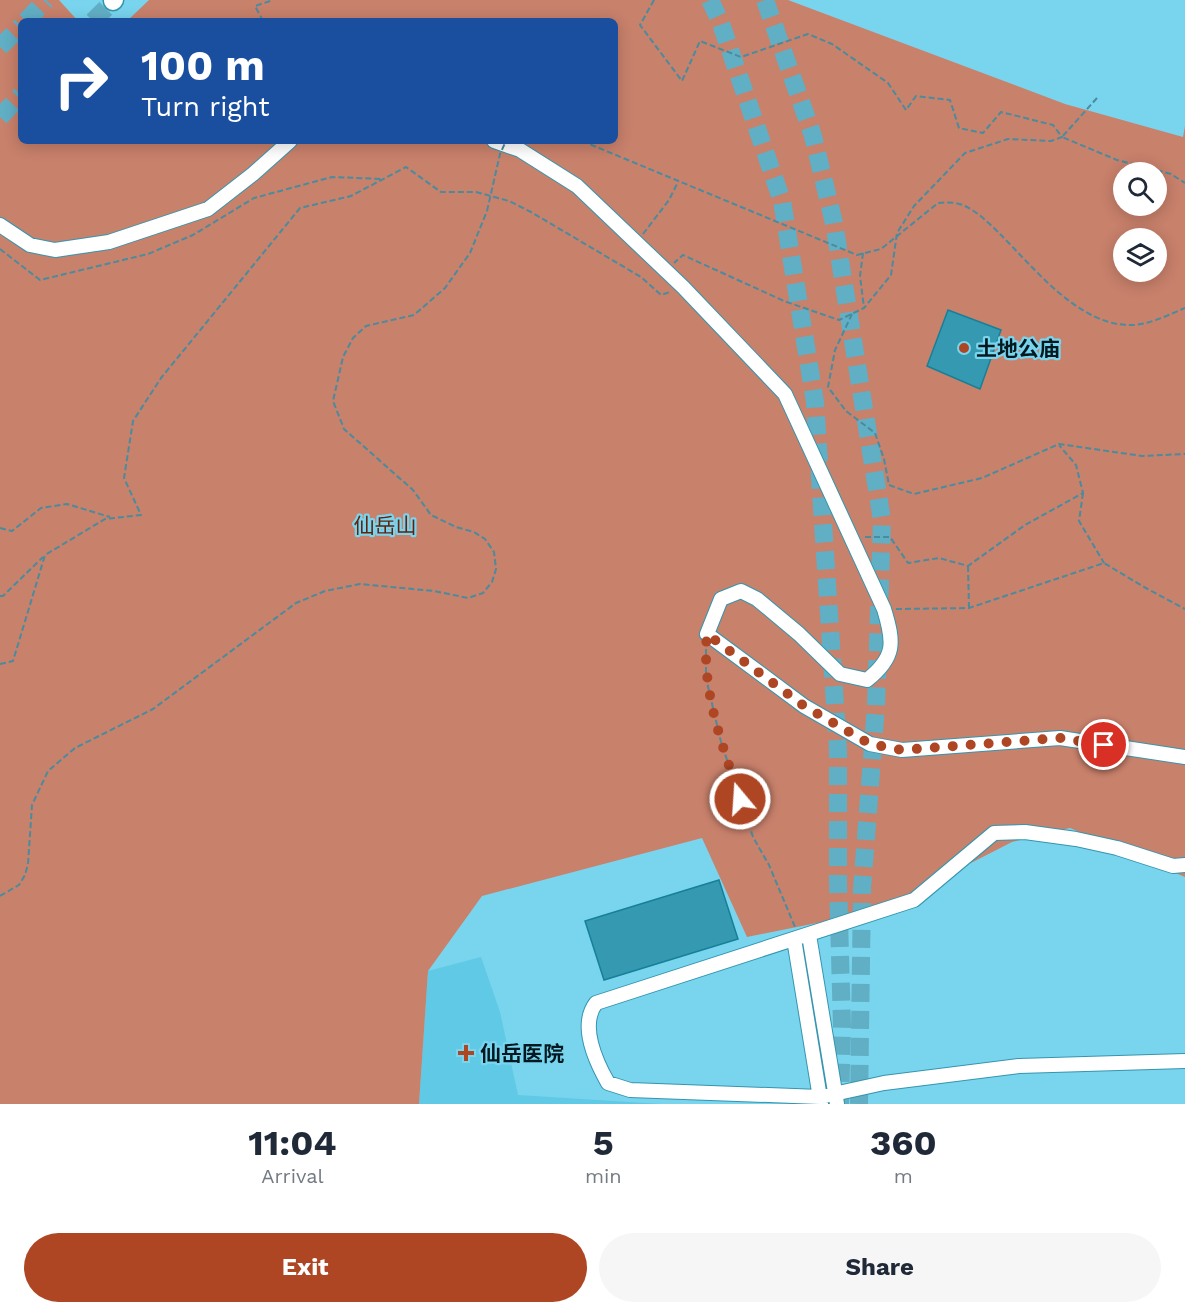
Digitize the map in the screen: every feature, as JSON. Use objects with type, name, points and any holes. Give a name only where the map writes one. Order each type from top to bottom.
[{"type":"street","points":[[0,225],[30,245],[55,249],[109,242],[208,208],[287,144]]},
{"type":"street","points":[[503,144],[520,150],[577,186],[683,287],[785,394],[884,609],[893,638],[883,667],[867,680],[840,674],[798,634],[757,600],[741,591],[721,599],[707,634],[804,706],[870,744],[902,750],[1060,738],[1185,758]]},
{"type":"street","points":[[1185,865],[1173,866],[1117,848],[1076,839],[1025,832],[994,833],[914,900],[596,1003],[590,1010],[589,1021],[596,1062],[608,1083],[630,1090],[821,1100],[836,1099],[884,1083],[1019,1066],[1185,1061]]},
{"type":"street","points":[[801,937],[836,1099]]},
{"type":"street","points":[[801,937],[821,1100]]},
{"type":"path","points":[[261,18],[255,6],[273,0]]},
{"type":"path","points":[[654,0],[640,25],[682,81],[700,41],[741,57],[808,34],[832,44],[888,83],[906,110],[916,96],[950,100],[958,128],[982,133],[1001,112],[1053,125],[1062,137],[1117,160],[1171,174],[1185,183]]},
{"type":"path","points":[[665,270],[683,255],[784,301],[839,320],[864,308],[891,275],[897,232],[914,206],[965,153],[1008,139],[1051,141],[1062,137],[1097,98]]},
{"type":"path","points":[[0,896],[19,885],[25,875],[28,864],[32,805],[48,771],[75,748],[153,709],[296,603],[325,591],[360,584],[434,591],[468,598],[483,593],[492,582],[496,569],[494,552],[485,539],[474,532],[456,527],[430,515],[413,490],[344,429],[333,401],[343,357],[353,338],[366,326],[414,315],[445,288],[470,254],[487,211],[500,154],[505,144]]},
{"type":"path","points":[[589,144],[857,255],[881,249],[938,203],[948,202],[966,206],[990,224],[1060,294],[1100,321],[1129,326],[1153,321],[1185,308]]},
{"type":"path","points":[[0,596],[3,596],[45,555],[105,519],[141,515],[124,478],[133,421],[161,378],[300,208],[351,196],[406,167],[441,192],[476,192],[509,201],[531,212],[641,277],[661,295],[683,287]]},
{"type":"path","points":[[650,225],[669,200],[678,182]]},
{"type":"path","points":[[863,253],[860,276],[864,308]]},
{"type":"path","points":[[852,314],[835,350],[828,387],[846,411],[875,434],[884,459],[889,485],[914,494],[982,478],[1059,444],[1142,456],[1185,454]]},
{"type":"path","points":[[1059,444],[1076,465],[1083,493],[1079,521],[1104,562],[1144,588],[1185,609]]},
{"type":"path","points":[[968,566],[1025,525],[1083,493]]},
{"type":"path","points":[[0,528],[12,531],[41,508],[67,504],[113,518]]},
{"type":"path","points":[[850,539],[890,537],[908,563],[939,558],[968,566]]},
{"type":"path","points":[[0,664],[13,661],[45,555]]},
{"type":"path","points":[[884,609],[969,608],[1104,562]]},
{"type":"path","points":[[968,566],[969,608]]},
{"type":"path","points":[[707,634],[706,678],[722,742],[753,837],[769,865],[801,937]]},
{"type":"shaded area","name":"仙岳医院","points":[[481,957],[500,1012],[518,1095],[661,1104],[419,1104],[428,971]]},
{"type":"green space","name":"仙岳山","points":[[0,0],[59,0],[75,18],[18,18],[18,144],[618,144],[618,18],[130,18],[149,0],[788,0],[1065,104],[1183,137],[1185,126],[1185,877],[1070,828],[1012,842],[877,911],[747,937],[702,838],[482,896],[428,971],[419,1104],[0,1104]]},
{"type":"building","name":"土地公庙","points":[[948,310],[1001,330],[980,389],[927,366]]},
{"type":"building","points":[[719,880],[738,939],[604,980],[585,921]]},
{"type":"tunnel","points":[[29,18],[46,0]]},
{"type":"tunnel","points":[[710,0],[720,21],[782,201],[815,402],[838,750],[838,883],[842,1026],[840,1104]]},
{"type":"tunnel","points":[[765,0],[813,136],[834,223],[882,520],[876,706],[862,889],[859,1104]]},
{"type":"tunnel","points":[[96,18],[113,1]]},
{"type":"tunnel","points":[[0,47],[18,29]]},
{"type":"tunnel","points":[[0,117],[18,98]]},
{"type":"place","name":"土地公庙","points":[[964,348]]},
{"type":"place","name":"仙岳医院","points":[[466,1053]]},
{"type":"route","points":[[740,799],[722,742],[706,678],[707,634],[804,706],[870,744],[902,750],[1060,738],[1104,745]]}]
